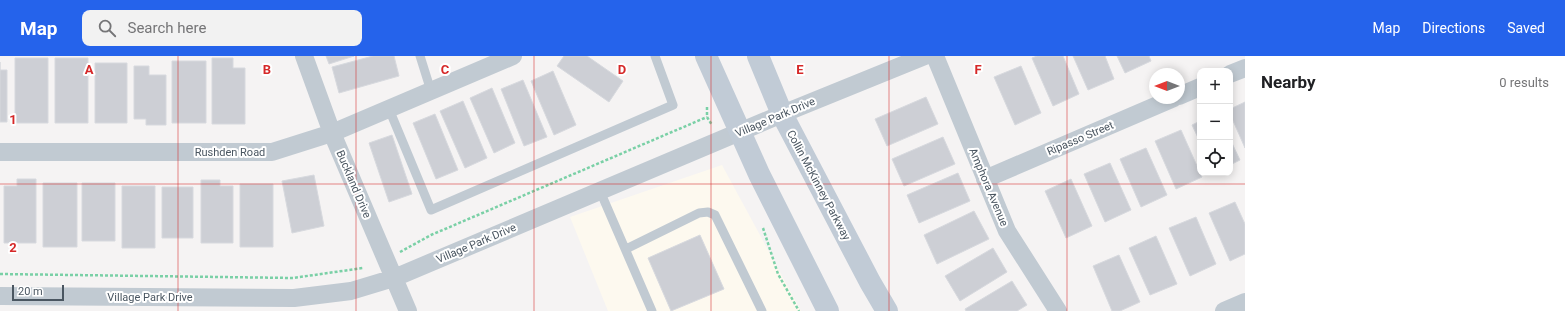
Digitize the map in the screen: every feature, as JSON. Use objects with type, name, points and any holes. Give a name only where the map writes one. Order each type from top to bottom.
[{"type":"street","name":"Buckland Drive","points":[[304,56],[332,133],[408,311]]},
{"type":"street","name":"Rushden Road","points":[[0,152],[272,152],[332,133],[513,56]]},
{"type":"street","points":[[706,56],[739,133],[828,311]]},
{"type":"street","name":"Collin McKinney Parkway","points":[[758,56],[782,114],[870,282],[887,311]]},
{"type":"street","name":"Village Park Drive","points":[[0,296],[101,304],[294,298],[351,291],[394,278],[782,114],[925,56]]},
{"type":"street","name":"Amphora Avenue","points":[[935,56],[1007,231],[1058,311]]},
{"type":"street","points":[[1233,73],[1245,68]]},
{"type":"street","points":[[1185,93],[1197,88]]},
{"type":"street","name":"Ripasso Street","points":[[985,179],[1160,104]]},
{"type":"street","points":[[1224,311],[1245,302]]},
{"type":"lane","points":[[420,56],[431,91]]},
{"type":"lane","points":[[389,109],[431,210],[673,105],[655,56]]},
{"type":"lane","points":[[600,191],[652,311]]},
{"type":"lane","points":[[626,249],[699,213],[708,212],[714,215],[762,311]]},
{"type":"shaded area","points":[[722,165],[801,311],[608,311],[570,217]]},
{"type":"building","points":[[326,56],[354,56],[329,64]]},
{"type":"building","points":[[373,56],[394,56],[399,76],[339,93],[332,67]]},
{"type":"building","points":[[564,56],[587,56],[623,81],[609,102],[557,66]]},
{"type":"building","points":[[1037,56],[1063,56],[1079,94],[1053,106],[1032,58]]},
{"type":"building","points":[[1073,56],[1105,56],[1114,79],[1088,90]]},
{"type":"building","points":[[1117,56],[1149,56],[1151,61],[1125,73]]},
{"type":"building","points":[[15,58],[48,58],[48,123],[15,123]]},
{"type":"building","points":[[55,58],[88,58],[88,123],[55,123]]},
{"type":"building","points":[[212,58],[233,58],[233,68],[245,68],[245,124],[212,124]]},
{"type":"building","points":[[172,61],[206,61],[206,123],[172,123]]},
{"type":"building","points":[[95,63],[127,63],[127,123],[95,123]]},
{"type":"building","points":[[134,66],[149,66],[149,75],[166,75],[166,125],[146,125],[146,119],[134,119]]},
{"type":"building","points":[[1021,66],[1041,113],[1015,125],[994,77]]},
{"type":"building","points":[[0,70],[7,70],[7,122],[0,122]]},
{"type":"building","points":[[553,71],[576,125],[554,135],[531,81]]},
{"type":"building","points":[[523,80],[547,137],[524,146],[501,89]]},
{"type":"building","points":[[492,88],[515,143],[494,153],[470,98]]},
{"type":"building","points":[[926,97],[938,124],[887,146],[875,119]]},
{"type":"building","points":[[463,101],[487,158],[465,168],[440,111]]},
{"type":"building","points":[[1245,102],[1245,148],[1233,121],[1233,108]]},
{"type":"building","points":[[435,114],[458,170],[436,179],[413,123]]},
{"type":"building","points":[[1197,122],[1197,136],[1192,125]]},
{"type":"building","points":[[1181,130],[1197,166],[1197,176],[1202,177],[1176,189],[1155,141]]},
{"type":"building","points":[[392,135],[412,194],[389,202],[369,143]]},
{"type":"building","points":[[943,137],[955,164],[904,186],[892,159]]},
{"type":"building","points":[[1233,145],[1240,160],[1233,164]]},
{"type":"building","points":[[1146,148],[1167,195],[1141,207],[1120,159]]},
{"type":"building","points":[[1110,163],[1131,210],[1105,222],[1084,174]]},
{"type":"building","points":[[958,173],[970,201],[919,223],[907,195]]},
{"type":"building","points":[[314,175],[324,226],[292,233],[282,181]]},
{"type":"building","points":[[17,179],[36,179],[36,243],[4,243],[4,186],[17,186]]},
{"type":"building","points":[[1071,179],[1092,226],[1066,238],[1045,191]]},
{"type":"building","points":[[201,180],[220,180],[220,186],[233,186],[233,243],[201,243]]},
{"type":"building","points":[[43,183],[77,183],[77,247],[43,247]]},
{"type":"building","points":[[82,183],[115,183],[115,241],[82,241]]},
{"type":"building","points":[[240,184],[273,184],[273,247],[240,247]]},
{"type":"building","points":[[122,186],[155,186],[155,248],[122,248]]},
{"type":"building","points":[[162,187],[193,187],[193,238],[162,238]]},
{"type":"building","points":[[1235,202],[1245,224],[1245,254],[1230,261],[1209,213]]},
{"type":"building","points":[[974,211],[989,239],[937,264],[924,235]]},
{"type":"building","points":[[1196,217],[1216,264],[1190,276],[1169,228]]},
{"type":"building","points":[[700,235],[724,289],[671,311],[648,258]]},
{"type":"building","points":[[1156,236],[1177,284],[1150,295],[1129,248]]},
{"type":"building","points":[[993,248],[1007,272],[960,301],[945,276]]},
{"type":"building","points":[[1119,255],[1140,302],[1120,311],[1112,311],[1093,266]]},
{"type":"building","points":[[1012,281],[1027,305],[1017,311],[966,311],[965,309]]}]
